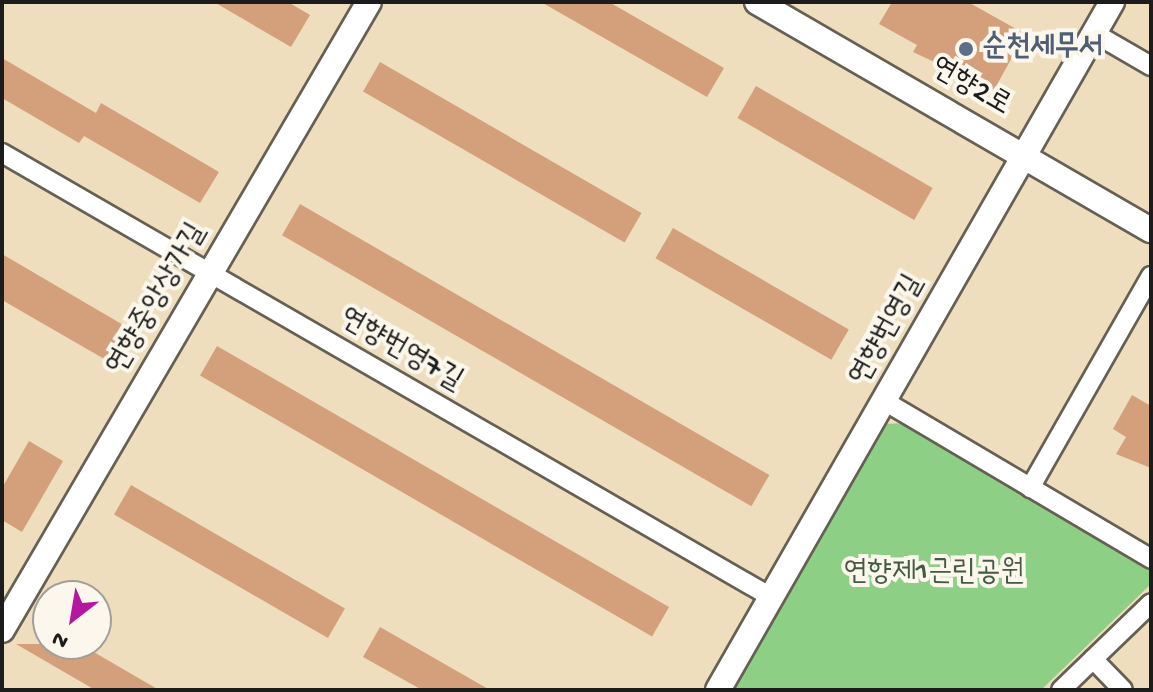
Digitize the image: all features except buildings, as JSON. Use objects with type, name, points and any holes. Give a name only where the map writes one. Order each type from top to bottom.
[{"type":"street","name":"연향중앙상가길","points":[[2,630],[369,2]]},
{"type":"street","name":"연향2로","points":[[757,2],[1151,230]]},
{"type":"street","name":"연향번영길","points":[[718,690],[886,402],[1022,155],[1112,2]]},
{"type":"street","points":[[1094,33],[1151,66]]},
{"type":"street","name":"연향번영7길","points":[[2,153],[771,597]]},
{"type":"street","points":[[1030,488],[1151,276]]},
{"type":"street","points":[[886,402],[1151,559]]},
{"type":"street","points":[[1061,690],[1151,603]]},
{"type":"street","points":[[1093,659],[1123,690]]},
{"type":"green space","name":"연향제1근린공원","points":[[906,423],[1151,564],[1151,584],[1041,690],[732,690],[884,424]]},
{"type":"place","name":"순천세무서","points":[[966,49]]}]
